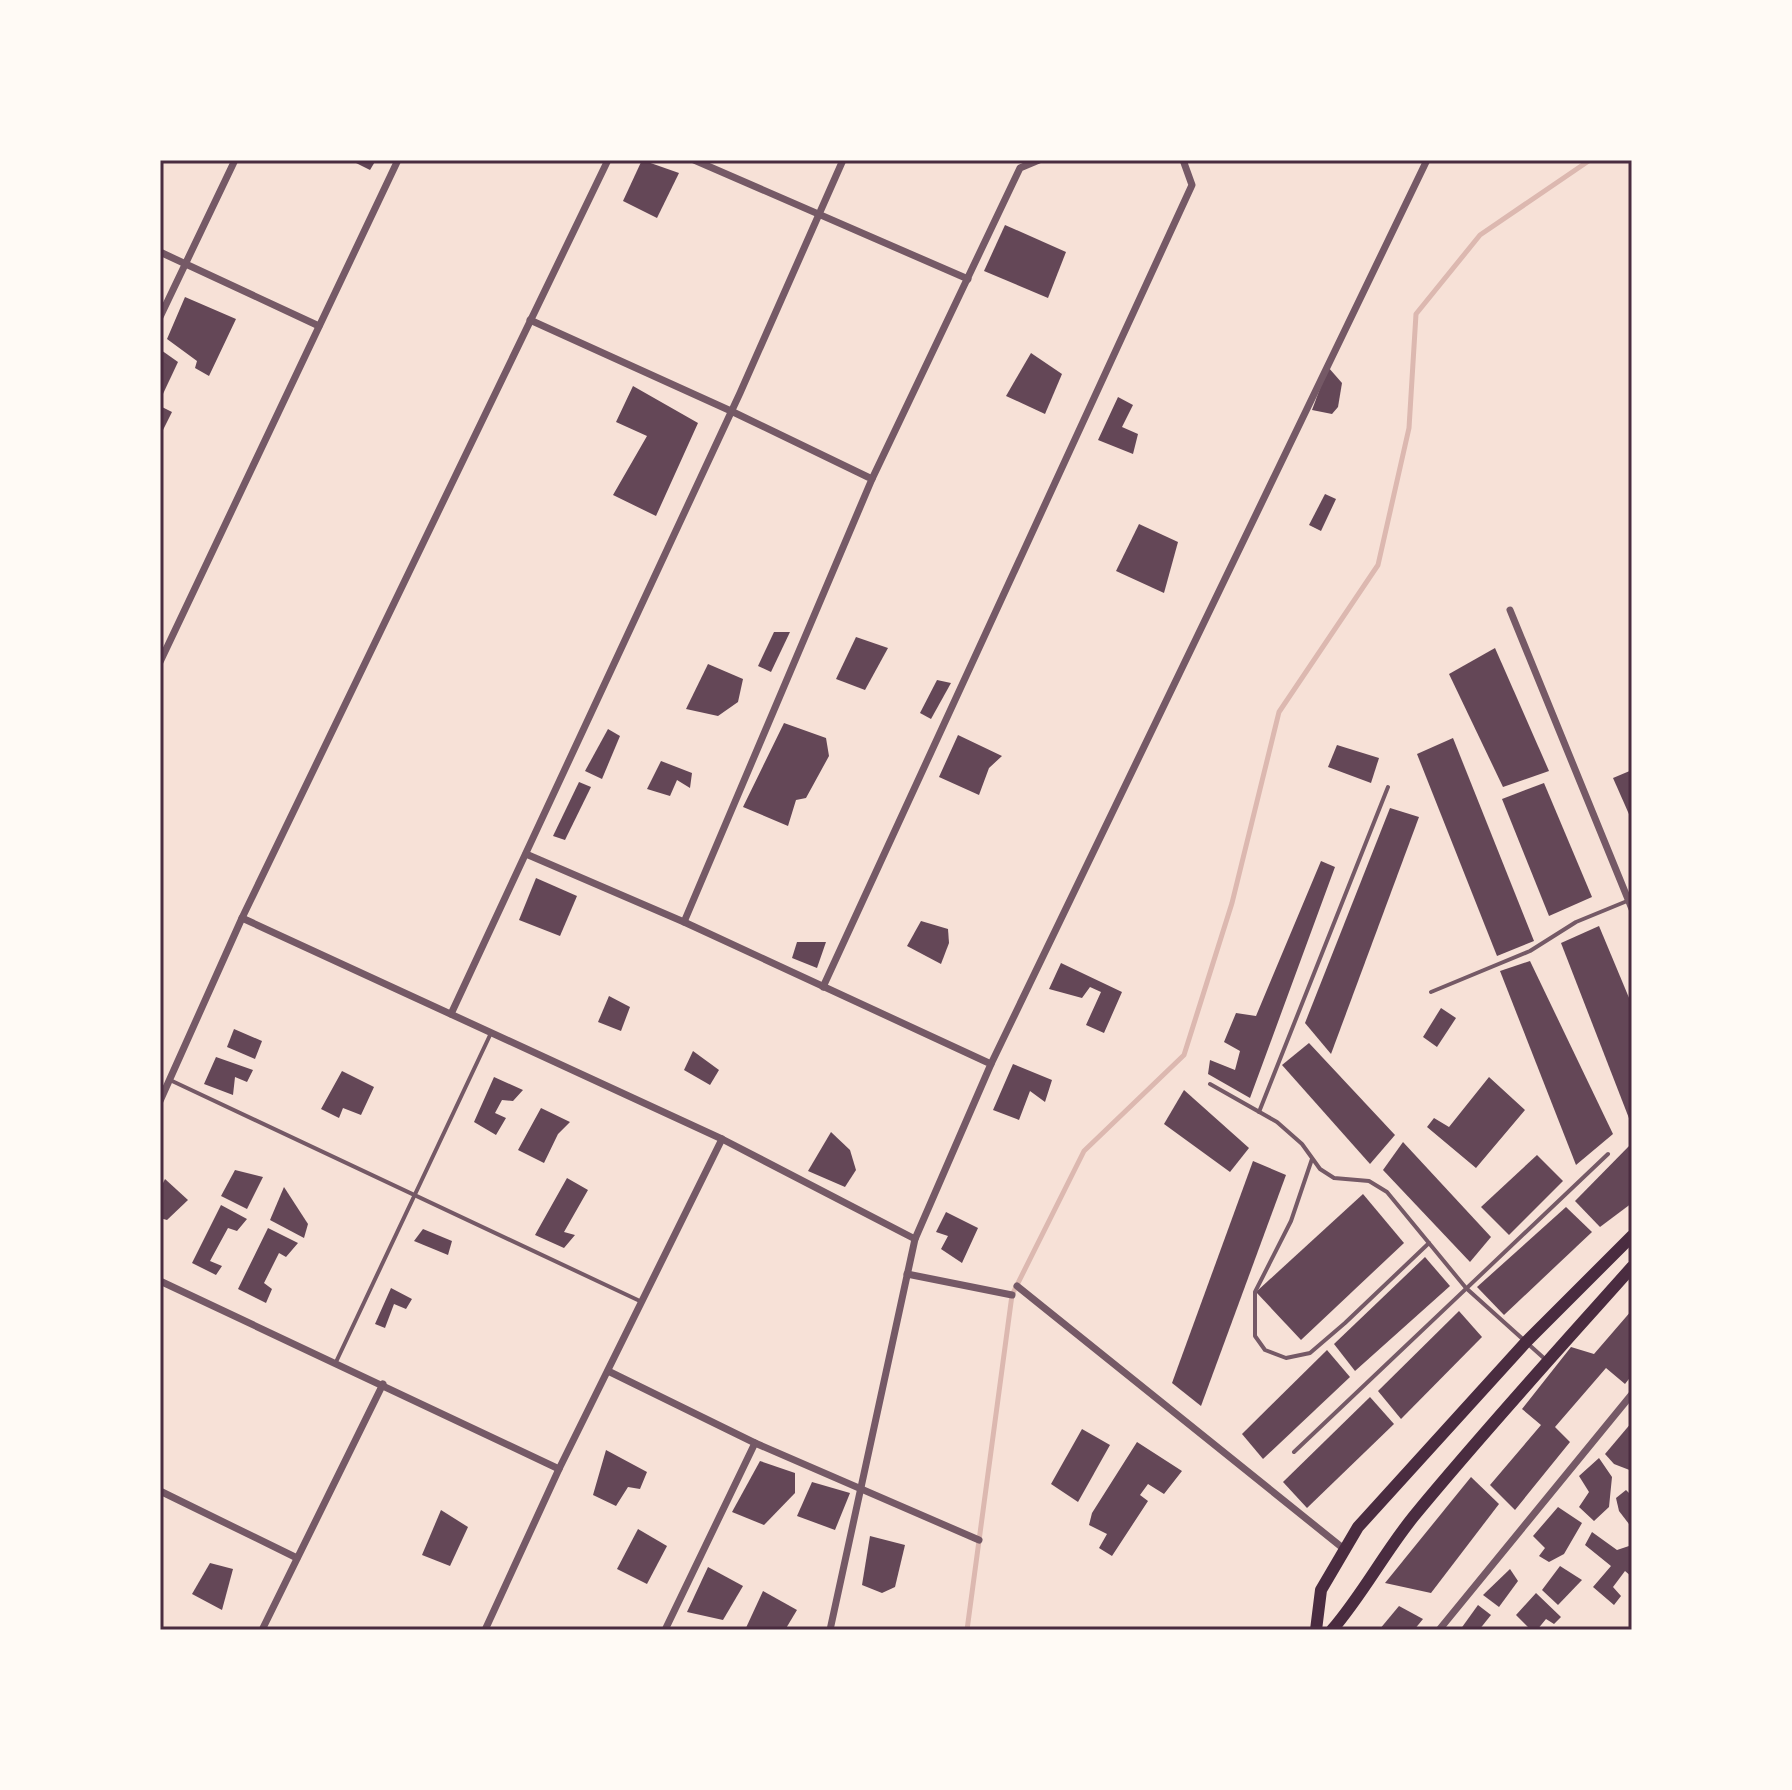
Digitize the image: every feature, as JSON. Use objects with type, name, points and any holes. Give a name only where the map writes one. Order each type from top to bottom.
[{"type":"main road","points":[[1316,1630],[1321,1590],[1358,1527],[1526,1342],[1632,1236]]},
{"type":"main road","points":[[1332,1630],[1355,1604],[1413,1517],[1632,1267]]},
{"type":"street","points":[[160,317],[235,160]]},
{"type":"street","points":[[160,662],[398,160]]},
{"type":"street","points":[[160,1101],[242,918],[608,160]]},
{"type":"street","points":[[694,160],[968,279]]},
{"type":"street","points":[[451,1014],[731,411],[843,160]]},
{"type":"street","points":[[684,922],[872,479],[1020,168],[1039,160]]},
{"type":"street","points":[[823,987],[1192,185],[1183,160]]},
{"type":"street","points":[[830,1630],[915,1239],[991,1064],[1427,160]]},
{"type":"street","points":[[160,252],[319,326]]},
{"type":"street","points":[[530,320],[872,479]]},
{"type":"street","points":[[1510,610],[1631,903]]},
{"type":"street","points":[[526,854],[684,922],[991,1064]]},
{"type":"street","points":[[242,918],[722,1139],[915,1239]]},
{"type":"street","points":[[485,1630],[559,1469],[722,1139]]},
{"type":"street","points":[[907,1274],[1012,1295]]},
{"type":"street","points":[[160,1281],[559,1469]]},
{"type":"street","points":[[1017,1286],[1344,1549]]},
{"type":"street","points":[[608,1371],[755,1443],[979,1540]]},
{"type":"street","points":[[262,1630],[383,1384]]},
{"type":"street","points":[[1439,1630],[1632,1394]]},
{"type":"street","points":[[665,1630],[755,1443]]},
{"type":"street","points":[[160,1491],[297,1558]]},
{"type":"lane","points":[[1259,1112],[1388,787]]},
{"type":"lane","points":[[1431,992],[1530,951],[1576,922],[1631,903]]},
{"type":"lane","points":[[336,1362],[491,1033]]},
{"type":"lane","points":[[170,1080],[642,1302]]},
{"type":"lane","points":[[1210,1084],[1285,1130],[1302,1144],[1320,1169],[1334,1178],[1369,1181],[1387,1192],[1466,1288],[1548,1362]]},
{"type":"lane","points":[[1294,1452],[1608,1154]]},
{"type":"lane","points":[[1312,1159],[1291,1221],[1255,1292],[1255,1336],[1265,1350],[1286,1358],[1310,1353],[1429,1243]]},
{"type":"building","points":[[350,160],[376,160],[370,170]]},
{"type":"building","points":[[642,160],[679,173],[657,218],[623,201]]},
{"type":"building","points":[[1005,225],[1066,252],[1048,298],[984,271]]},
{"type":"building","points":[[185,297],[236,319],[209,376],[195,368],[197,361],[167,339]]},
{"type":"building","points":[[161,350],[178,362],[162,396],[160,395]]},
{"type":"building","points":[[1031,353],[1062,374],[1045,414],[1006,396]]},
{"type":"building","points":[[1328,367],[1342,383],[1338,407],[1332,414],[1312,410]]},
{"type":"building","points":[[633,386],[698,423],[656,516],[613,495],[647,436],[616,422]]},
{"type":"building","points":[[1118,397],[1133,405],[1122,427],[1138,434],[1133,454],[1098,440]]},
{"type":"building","points":[[160,406],[172,412],[160,436]]},
{"type":"building","points":[[1325,494],[1336,499],[1321,531],[1309,525]]},
{"type":"building","points":[[1139,524],[1178,542],[1164,593],[1116,571]]},
{"type":"building","points":[[774,632],[790,632],[771,672],[758,666]]},
{"type":"building","points":[[856,637],[888,648],[865,690],[836,679]]},
{"type":"building","points":[[1495,648],[1549,771],[1503,787],[1449,674]]},
{"type":"building","points":[[708,664],[743,679],[738,702],[718,716],[686,709]]},
{"type":"building","points":[[937,680],[951,683],[931,719],[920,713]]},
{"type":"building","points":[[784,723],[826,738],[829,756],[806,798],[796,800],[788,826],[743,807]]},
{"type":"building","points":[[608,729],[620,736],[602,779],[585,771]]},
{"type":"building","points":[[958,735],[1002,756],[989,768],[979,795],[939,777]]},
{"type":"building","points":[[1453,738],[1534,941],[1497,956],[1417,754]]},
{"type":"building","points":[[1337,745],[1379,758],[1371,783],[1328,767]]},
{"type":"building","points":[[661,761],[692,773],[690,788],[677,780],[670,796],[647,789]]},
{"type":"building","points":[[1632,770],[1632,821],[1613,778]]},
{"type":"building","points":[[579,782],[591,787],[565,840],[553,836]]},
{"type":"building","points":[[1544,783],[1592,897],[1549,916],[1502,799]]},
{"type":"building","points":[[1390,808],[1419,817],[1331,1054],[1305,1023]]},
{"type":"building","points":[[1321,861],[1335,867],[1250,1098],[1208,1074],[1210,1060],[1235,1070],[1240,1051],[1224,1042],[1236,1013],[1256,1016]]},
{"type":"building","points":[[536,878],[577,896],[560,936],[519,920]]},
{"type":"building","points":[[921,921],[948,929],[949,943],[941,964],[907,946]]},
{"type":"building","points":[[1599,926],[1632,1005],[1632,1126],[1561,943]]},
{"type":"building","points":[[797,942],[826,942],[817,968],[792,958]]},
{"type":"building","points":[[1530,961],[1613,1134],[1576,1165],[1500,971]]},
{"type":"building","points":[[1061,963],[1122,992],[1104,1033],[1086,1025],[1101,992],[1090,987],[1082,998],[1049,989]]},
{"type":"building","points":[[609,996],[630,1007],[621,1031],[598,1022]]},
{"type":"building","points":[[1441,1008],[1456,1018],[1437,1047],[1423,1037]]},
{"type":"building","points":[[234,1029],[262,1041],[255,1059],[227,1047]]},
{"type":"building","points":[[1309,1043],[1395,1135],[1370,1164],[1282,1065]]},
{"type":"building","points":[[693,1051],[719,1070],[710,1085],[684,1070]]},
{"type":"building","points":[[216,1057],[253,1070],[247,1082],[235,1077],[233,1095],[204,1084]]},
{"type":"building","points":[[1013,1064],[1052,1080],[1045,1102],[1030,1091],[1019,1120],[993,1110]]},
{"type":"building","points":[[342,1071],[374,1087],[361,1115],[343,1108],[339,1118],[321,1109]]},
{"type":"building","points":[[494,1077],[523,1090],[513,1101],[502,1100],[495,1113],[506,1118],[496,1135],[474,1122]]},
{"type":"building","points":[[1489,1077],[1525,1110],[1476,1168],[1427,1127],[1434,1118],[1449,1127]]},
{"type":"building","points":[[1184,1090],[1249,1148],[1230,1172],[1164,1124]]},
{"type":"building","points":[[541,1108],[570,1122],[558,1134],[544,1163],[518,1150]]},
{"type":"building","points":[[831,1132],[850,1150],[856,1170],[845,1187],[808,1171]]},
{"type":"building","points":[[1403,1142],[1491,1237],[1470,1262],[1383,1170]]},
{"type":"building","points":[[1632,1143],[1632,1203],[1600,1227],[1575,1201]]},
{"type":"building","points":[[1537,1155],[1563,1181],[1509,1235],[1481,1207]]},
{"type":"building","points":[[1253,1161],[1286,1175],[1201,1406],[1172,1383]]},
{"type":"building","points":[[235,1170],[263,1177],[247,1209],[221,1196]]},
{"type":"building","points":[[567,1178],[588,1190],[564,1232],[575,1235],[564,1248],[535,1235]]},
{"type":"building","points":[[165,1179],[188,1200],[167,1220],[160,1218],[160,1189]]},
{"type":"building","points":[[284,1187],[308,1224],[304,1238],[270,1220]]},
{"type":"building","points":[[1363,1194],[1404,1243],[1301,1340],[1256,1292]]},
{"type":"building","points":[[221,1205],[247,1219],[237,1231],[228,1228],[210,1261],[222,1266],[216,1275],[192,1263]]},
{"type":"building","points":[[1566,1207],[1592,1232],[1504,1315],[1477,1287]]},
{"type":"building","points":[[946,1212],[978,1228],[962,1263],[941,1249],[948,1236],[936,1232]]},
{"type":"building","points":[[268,1228],[298,1243],[286,1257],[279,1253],[264,1283],[272,1289],[266,1303],[238,1289]]},
{"type":"building","points":[[423,1229],[452,1241],[448,1255],[414,1241]]},
{"type":"building","points":[[1425,1257],[1450,1286],[1355,1371],[1334,1344]]},
{"type":"building","points":[[391,1288],[412,1299],[406,1309],[394,1304],[385,1328],[375,1324]]},
{"type":"building","points":[[1632,1310],[1632,1375],[1625,1384],[1606,1368],[1555,1427],[1570,1442],[1515,1510],[1490,1485],[1541,1425],[1522,1409],[1571,1347],[1594,1354]]},
{"type":"building","points":[[1459,1311],[1482,1337],[1401,1419],[1378,1391]]},
{"type":"building","points":[[1327,1350],[1350,1377],[1263,1459],[1242,1434]]},
{"type":"building","points":[[1370,1397],[1394,1424],[1307,1508],[1283,1482]]},
{"type":"building","points":[[1632,1422],[1632,1471],[1614,1464],[1605,1454]]},
{"type":"building","points":[[1082,1429],[1110,1445],[1078,1502],[1051,1484]]},
{"type":"building","points":[[1137,1442],[1182,1471],[1164,1494],[1148,1484],[1140,1495],[1148,1501],[1112,1556],[1099,1548],[1107,1534],[1089,1525],[1092,1513]]},
{"type":"building","points":[[606,1450],[647,1472],[640,1489],[628,1487],[616,1506],[593,1495]]},
{"type":"building","points":[[1599,1458],[1612,1477],[1609,1507],[1594,1521],[1579,1507],[1589,1492],[1579,1476]]},
{"type":"building","points":[[760,1461],[795,1473],[795,1493],[764,1525],[732,1512]]},
{"type":"building","points":[[1471,1477],[1499,1504],[1431,1593],[1385,1583]]},
{"type":"building","points":[[812,1482],[850,1493],[835,1530],[797,1516]]},
{"type":"building","points":[[1626,1490],[1632,1496],[1632,1528],[1619,1511],[1616,1498]]},
{"type":"building","points":[[1558,1507],[1582,1523],[1564,1554],[1549,1562],[1539,1556],[1545,1548],[1533,1536]]},
{"type":"building","points":[[441,1510],[468,1527],[450,1566],[422,1555]]},
{"type":"building","points":[[638,1529],[667,1546],[647,1584],[617,1569]]},
{"type":"building","points":[[1592,1532],[1617,1550],[1632,1545],[1632,1577],[1625,1571],[1613,1587],[1621,1596],[1614,1605],[1593,1587],[1611,1566],[1585,1545]]},
{"type":"building","points":[[870,1536],[905,1545],[895,1587],[882,1593],[862,1585]]},
{"type":"building","points":[[210,1563],[233,1569],[222,1610],[192,1594]]},
{"type":"building","points":[[1560,1566],[1582,1580],[1558,1605],[1542,1590]]},
{"type":"building","points":[[708,1567],[743,1586],[723,1620],[687,1612]]},
{"type":"building","points":[[1510,1569],[1518,1581],[1499,1607],[1483,1595]]},
{"type":"building","points":[[763,1591],[797,1610],[785,1630],[745,1630]]},
{"type":"building","points":[[1536,1593],[1561,1617],[1554,1624],[1546,1619],[1537,1630],[1531,1630],[1516,1615]]},
{"type":"building","points":[[1478,1605],[1491,1615],[1479,1630],[1460,1630]]},
{"type":"building","points":[[1399,1606],[1423,1619],[1414,1630],[1379,1630]]},
{"type":"waterway","points":[[967,1630],[1012,1295],[1084,1151],[1184,1055],[1232,903],[1279,712],[1378,565],[1409,428],[1416,314],[1480,235],[1590,160]]}]
